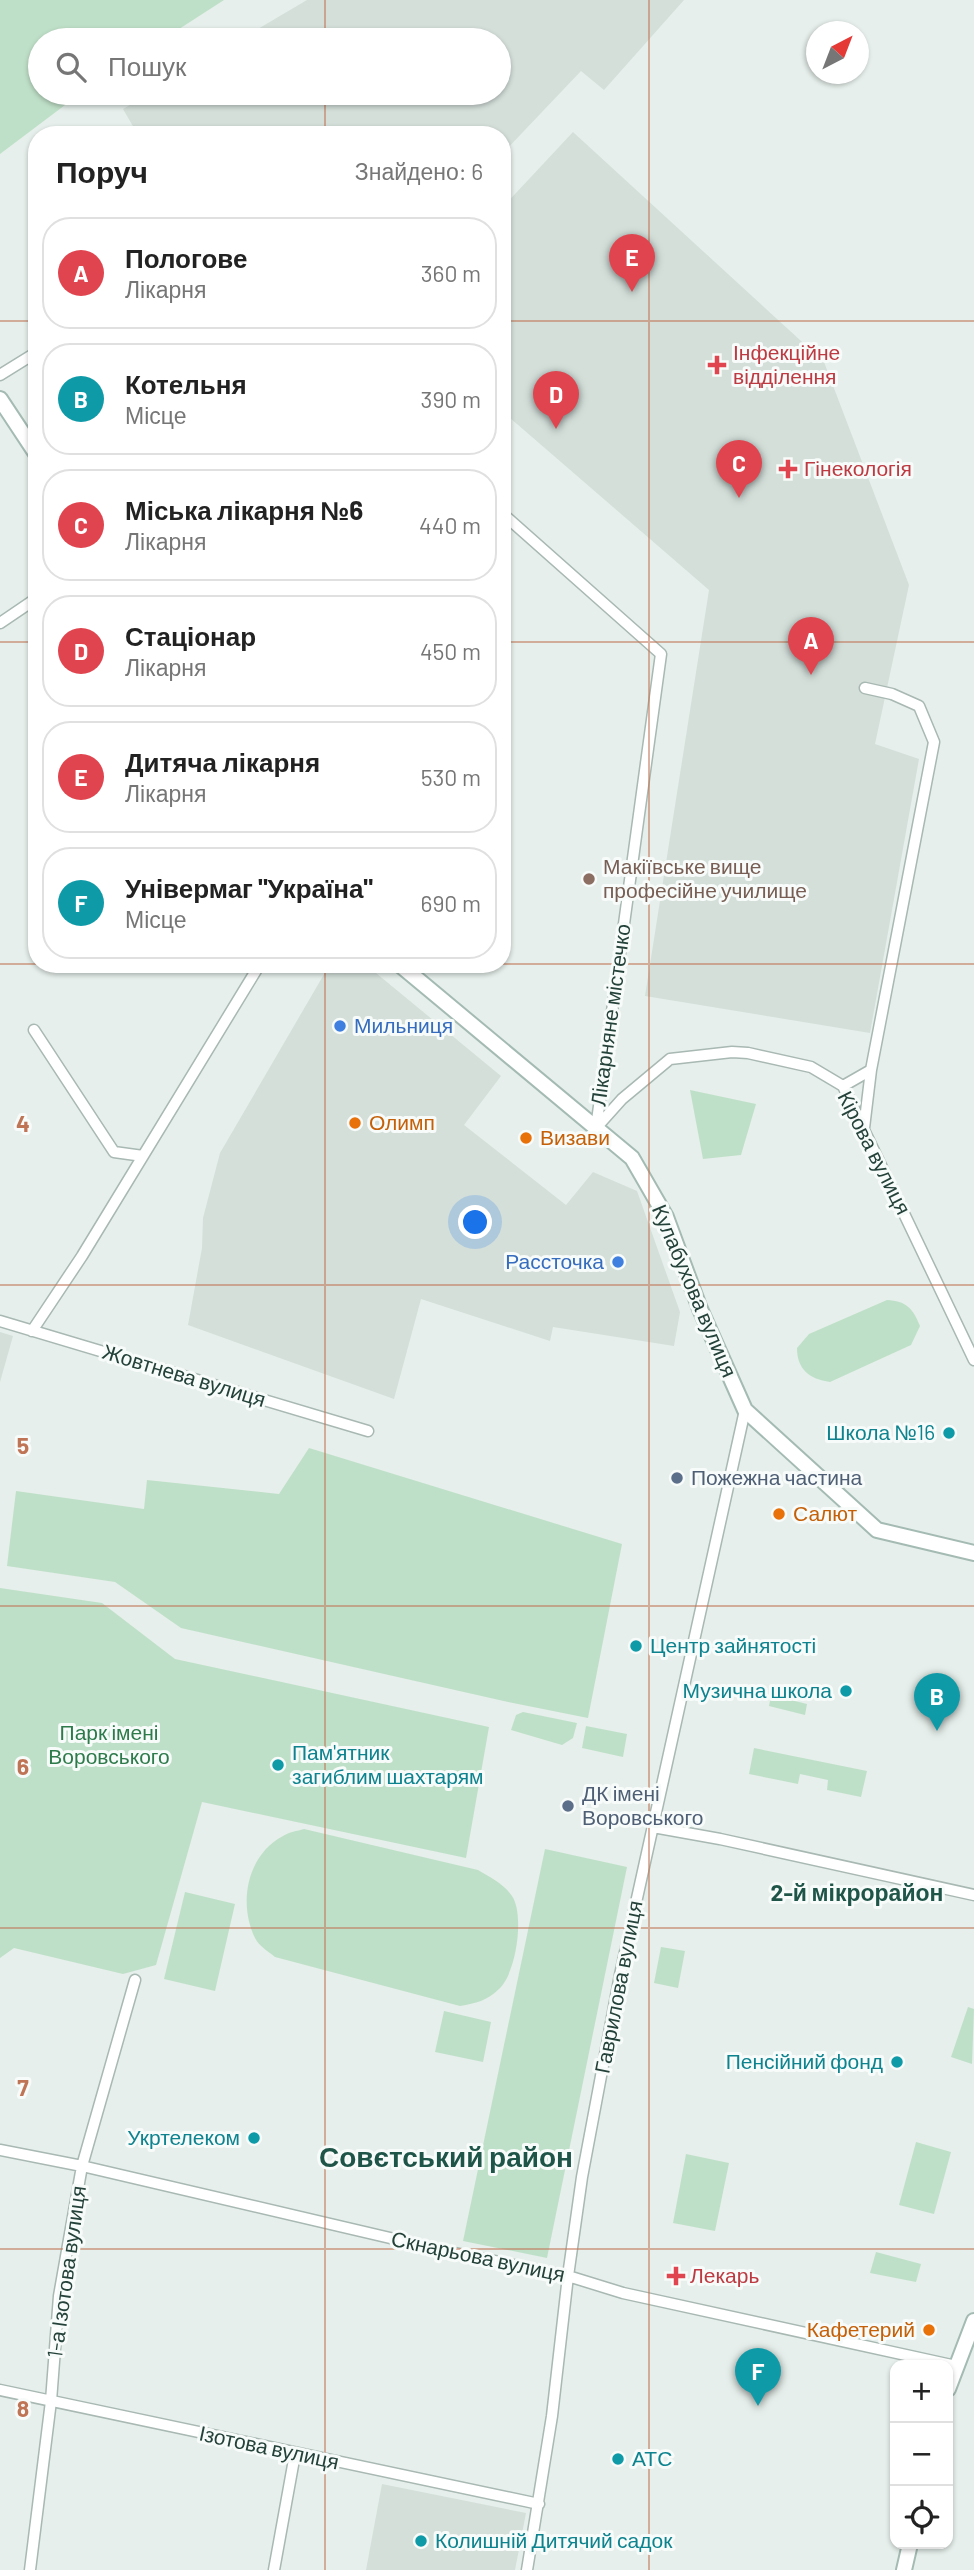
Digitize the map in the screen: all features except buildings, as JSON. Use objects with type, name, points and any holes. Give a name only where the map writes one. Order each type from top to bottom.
[{"type":"street","points":[[0,375],[28,358]]},
{"type":"street","points":[[0,399],[28,442]]},
{"type":"street","name":"Лікарняне містечко","points":[[511,521],[661,654],[596,1128]]},
{"type":"street","points":[[0,623],[28,604]]},
{"type":"street","points":[[864,1129],[871,1070],[934,742],[919,706],[892,694],[865,688]]},
{"type":"street","points":[[32,1331],[255,973]]},
{"type":"street","name":"Кулабухова вулиця","points":[[410,973],[632,1158],[666,1217],[700,1309],[745,1410],[877,1530],[974,1552]]},
{"type":"street","points":[[33,1030],[114,1152],[143,1156]]},
{"type":"street","name":"Кірова вулиця","points":[[596,1128],[622,1099],[670,1059],[732,1052],[748,1053],[811,1067],[843,1086],[974,1360]]},
{"type":"street","points":[[843,1086],[871,1070]]},
{"type":"street","name":"Жовтнева вулиця","points":[[0,1321],[368,1431]]},
{"type":"street","name":"Гаврилова вулиця","points":[[527,2570],[552,2416],[582,2177],[620,1975],[745,1410]]},
{"type":"street","points":[[653,1827],[720,1839],[974,1895]]},
{"type":"street","name":"1-а Ізотова вулиця","points":[[30,2570],[51,2401],[59,2296],[82,2166],[135,1980]]},
{"type":"street","name":"Скнарьова вулиця","points":[[0,2150],[82,2166],[441,2250],[568,2276],[623,2293],[956,2366]]},
{"type":"street","points":[[953,2375],[974,2321]]},
{"type":"street","name":"Ізотова вулиця","points":[[0,2390],[538,2504]]},
{"type":"street","points":[[274,2570],[295,2454]]},
{"type":"street","points":[[904,2570],[909,2549]]},
{"type":"shaded area","points":[[307,0],[684,0],[604,90],[581,71],[511,145],[511,126],[133,126],[123,109],[130,105],[511,105],[511,28],[259,28]]},
{"type":"shaded area","points":[[573,132],[824,362],[909,585],[875,744],[919,759],[870,1033],[645,996],[709,590],[511,419],[511,198]]},
{"type":"shaded area","points":[[325,973],[376,973],[501,1076],[464,1125],[566,1205],[593,1172],[637,1191],[680,1312],[674,1346],[553,1327],[550,1341],[421,1299],[394,1399],[188,1325],[202,1248],[203,1218],[220,1153]]},
{"type":"shaded area","points":[[0,1332],[13,1336],[0,1382]]},
{"type":"shaded area","points":[[382,2484],[526,2513],[515,2570],[366,2570]]},
{"type":"green space","points":[[0,0],[224,0],[181,28],[28,28],[28,105],[65,105],[37,126],[28,126],[28,133],[0,154]]},
{"type":"green space","points":[[690,1090],[756,1104],[741,1155],[703,1159]]},
{"type":"green space","points":[[887,1300],[904,1304],[915,1314],[920,1326],[911,1345],[830,1382],[806,1372],[799,1362],[797,1348],[809,1334]]},
{"type":"green space","points":[[309,1448],[622,1544],[588,1718],[181,1628],[115,1582],[7,1566],[16,1491],[144,1509],[147,1480],[279,1494]]},
{"type":"green space","name":"Парк імені Воровського","points":[[0,1588],[102,1603],[175,1659],[489,1727],[466,1858],[202,1802],[156,1965],[123,1974],[14,1948],[0,1958]]},
{"type":"green space","points":[[771,1695],[807,1704],[805,1715],[769,1706]]},
{"type":"green space","points":[[523,1712],[577,1723],[573,1738],[562,1745],[511,1730],[516,1715]]},
{"type":"green space","points":[[586,1726],[627,1734],[623,1757],[582,1748]]},
{"type":"green space","points":[[754,1748],[867,1771],[861,1797],[827,1790],[828,1780],[800,1774],[798,1784],[749,1774]]},
{"type":"green space","points":[[304,1829],[478,1870],[501,1884],[516,1905],[518,1930],[510,1971],[499,1989],[486,1999],[460,2006],[275,1957],[257,1941],[250,1924],[247,1910],[249,1881],[261,1855],[271,1844],[285,1835]]},
{"type":"green space","points":[[545,1849],[627,1867],[547,2258],[463,2241]]},
{"type":"green space","points":[[185,1892],[235,1904],[215,1991],[164,1979]]},
{"type":"green space","points":[[661,1947],[685,1951],[678,1988],[654,1983]]},
{"type":"green space","points":[[968,2007],[974,2009],[972,2064],[951,2057]]},
{"type":"green space","points":[[444,2011],[491,2022],[483,2062],[435,2052]]},
{"type":"green space","points":[[916,2142],[951,2152],[934,2214],[899,2205]]},
{"type":"green space","points":[[686,2154],[729,2163],[715,2231],[673,2223]]},
{"type":"green space","points":[[876,2252],[921,2264],[916,2282],[870,2273]]},
{"type":"place","name":"Дитяча лікарня","points":[[632,292]]},
{"type":"place","name":"Інфекційне відділення","points":[[717,365]]},
{"type":"place","name":"Стаціонар","points":[[556,429]]},
{"type":"place","name":"Гінекологія","points":[[788,469]]},
{"type":"place","name":"Міська лікарня №6","points":[[739,498]]},
{"type":"place","name":"Пологове","points":[[811,675]]},
{"type":"place","name":"Макіївське вище професійне училище","points":[[589,879]]},
{"type":"place","name":"Мильниця","points":[[340,1026]]},
{"type":"place","name":"Олимп","points":[[355,1123]]},
{"type":"place","name":"Визави","points":[[526,1138]]},
{"type":"place","name":"Рассточка","points":[[618,1262]]},
{"type":"place","name":"Школа №16","points":[[949,1433]]},
{"type":"place","name":"Пожежна частина","points":[[677,1478]]},
{"type":"place","name":"Салют","points":[[779,1514]]},
{"type":"place","name":"Центр зайнятості","points":[[636,1646]]},
{"type":"place","name":"Музична школа","points":[[846,1691]]},
{"type":"place","name":"Котельня","points":[[937,1731]]},
{"type":"place","name":"Пам'ятник загиблим шахтарям","points":[[278,1765]]},
{"type":"place","name":"ДК імені Воровського","points":[[568,1806]]},
{"type":"place","name":"Пенсійний фонд","points":[[897,2062]]},
{"type":"place","name":"Укртелеком","points":[[254,2138]]},
{"type":"place","name":"Лекарь","points":[[676,2276]]},
{"type":"place","name":"Кафетерий","points":[[929,2330]]},
{"type":"place","name":"Універмаг \"Україна\"","points":[[758,2406]]},
{"type":"place","name":"АТС","points":[[618,2459]]},
{"type":"place","name":"Колишній Дитячий садок","points":[[421,2541]]},
{"type":"district","name":"2-й мікрорайон","points":[[857,1893]]},
{"type":"district","name":"Совєтський район","points":[[446,2157]]}]
